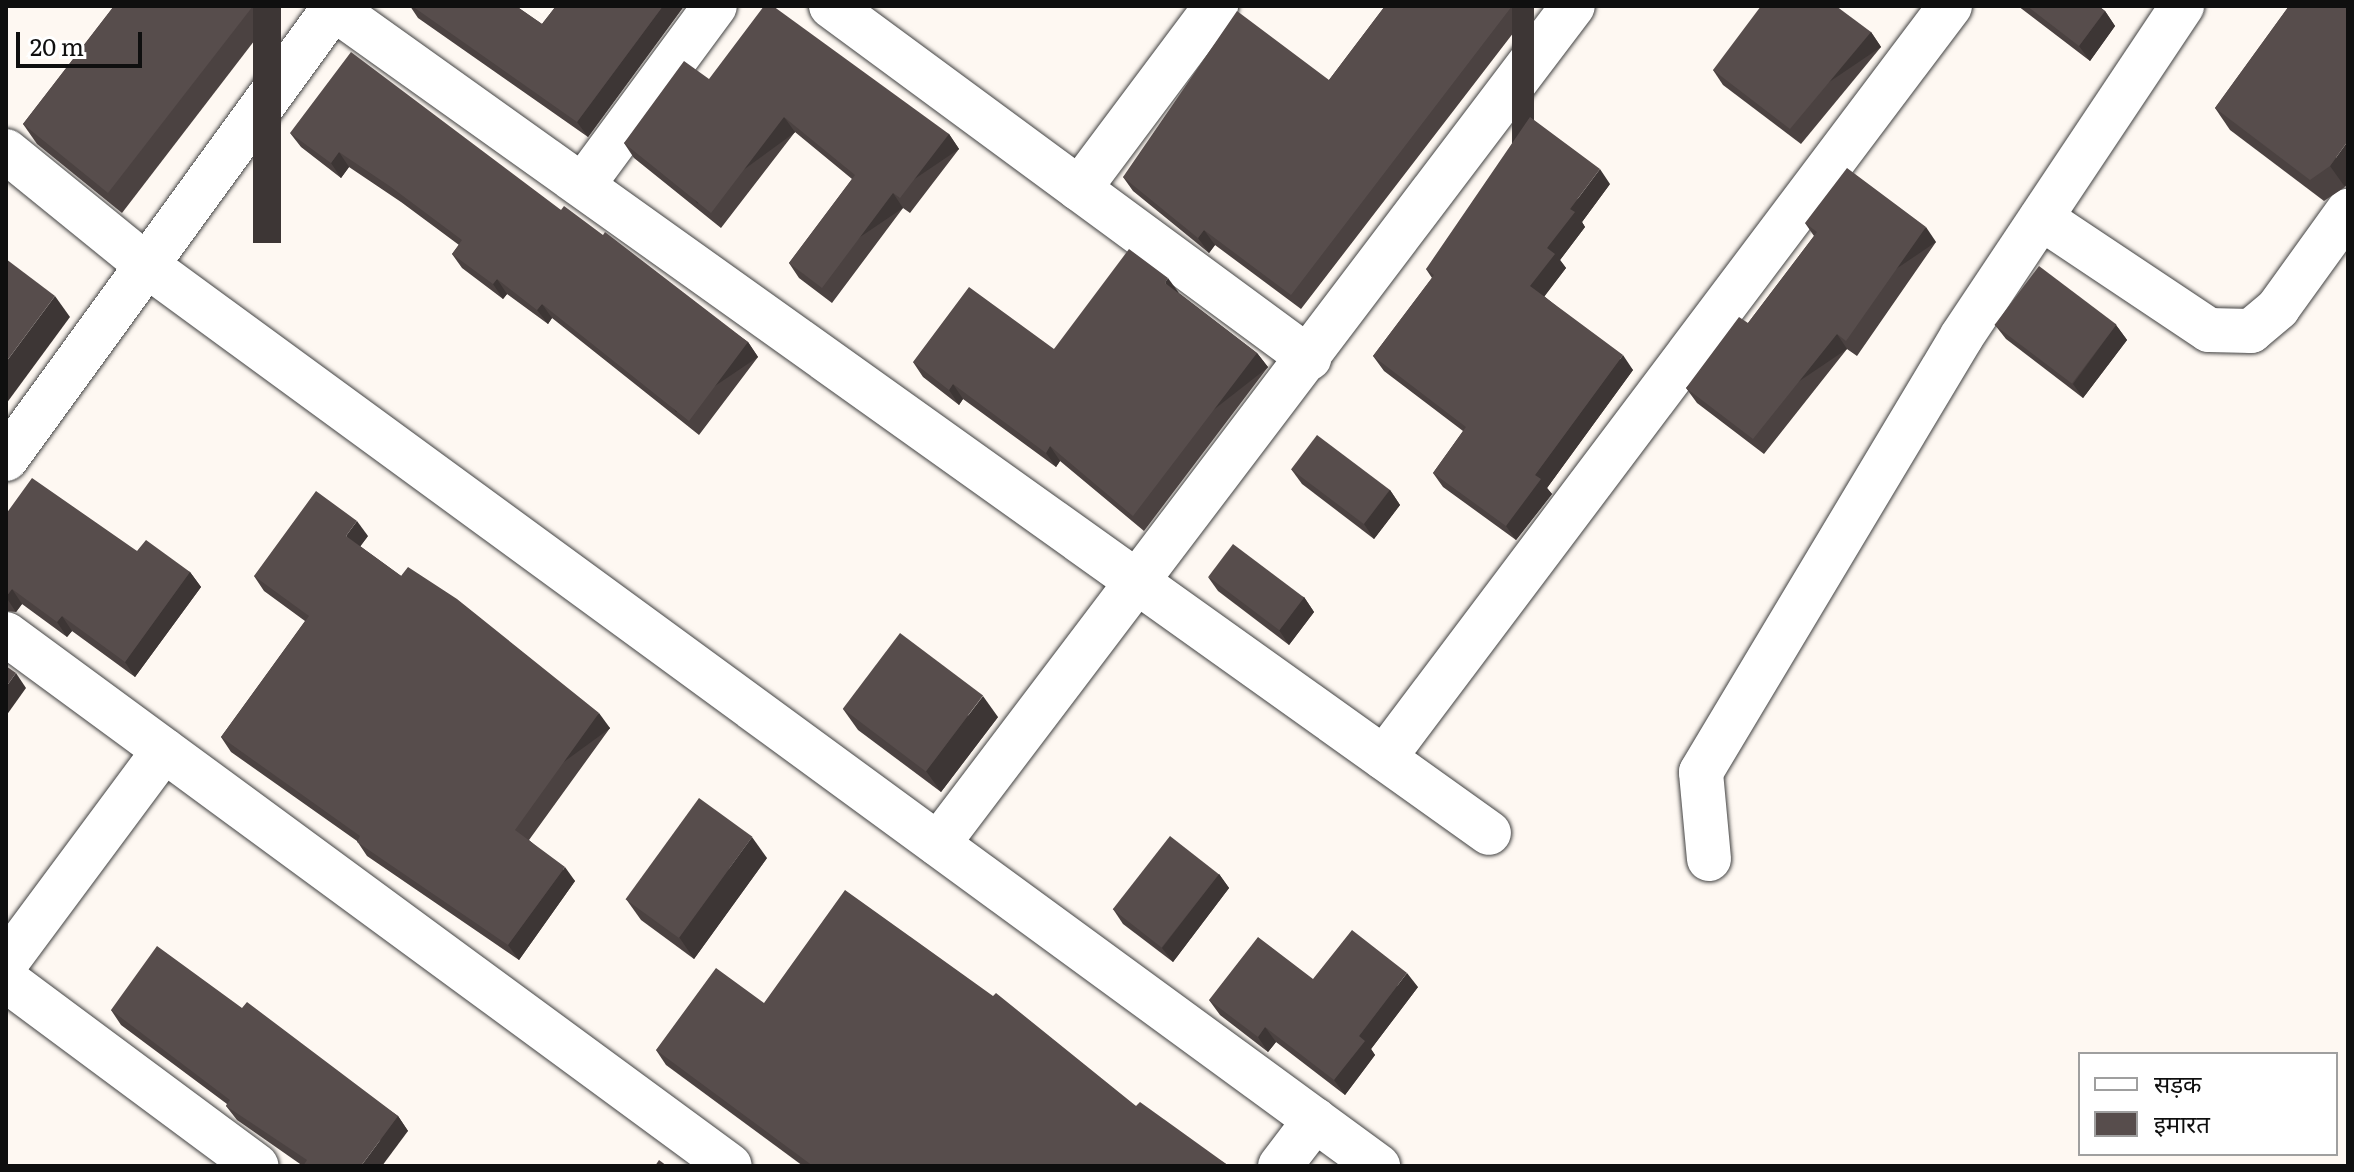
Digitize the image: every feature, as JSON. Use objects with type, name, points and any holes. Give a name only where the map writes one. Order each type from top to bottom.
[{"type":"street","points":[[583,185],[715,6]]},
{"type":"street","points":[[831,6],[1309,358]]},
{"type":"street","points":[[1079,189],[1216,6]]},
{"type":"street","points":[[938,844],[1140,583],[1573,6]]},
{"type":"street","points":[[1384,758],[1950,6]]},
{"type":"street","points":[[1709,859],[1701,772],[1962,336],[2182,6]]},
{"type":"street","points":[[6,459],[334,7],[1489,833]]},
{"type":"street","points":[[6,151],[145,264],[1378,1166]]},
{"type":"street","points":[[2041,218],[2209,330],[2251,331],[2278,308],[2348,211]]},
{"type":"street","points":[[6,634],[730,1166]]},
{"type":"street","points":[[6,963],[164,750]]},
{"type":"street","points":[[6,980],[256,1166]]},
{"type":"street","points":[[1280,1166],[1315,1120]]},
{"type":"building","points":[[114,6],[253,6],[108,193],[23,124]]},
{"type":"building","points":[[412,6],[516,6],[542,24],[556,6],[663,6],[577,122]]},
{"type":"building","points":[[764,6],[773,6],[949,134],[900,198],[893,193],[822,288],[789,263],[855,175],[784,117],[711,213],[624,143],[684,61],[709,79]]},
{"type":"building","points":[[1385,6],[1512,6],[1291,295],[1204,230],[1198,238],[1123,177],[1237,11],[1329,80]]},
{"type":"building","points":[[1761,6],[1836,6],[1871,32],[1790,129],[1713,70]]},
{"type":"building","points":[[2027,6],[2098,6],[2105,11],[2079,46]]},
{"type":"building","points":[[2289,6],[2348,6],[2348,141],[2330,166],[2310,180],[2215,108]]},
{"type":"building","points":[[351,52],[561,210],[564,206],[603,235],[605,232],[748,342],[689,421],[542,304],[537,310],[497,279],[493,284],[452,254],[462,240],[391,187],[339,152],[331,163],[290,133]]},
{"type":"building","points":[[1530,117],[1600,169],[1570,209],[1575,212],[1547,248],[1555,254],[1530,286],[1623,355],[1535,475],[1541,479],[1506,526],[1433,473],[1466,427],[1373,356],[1434,275],[1426,269]]},
{"type":"building","points":[[1847,168],[1926,227],[1846,341],[1837,334],[1753,439],[1686,388],[1739,317],[1748,323],[1817,232],[1805,223]]},
{"type":"building","points":[[1129,249],[1168,278],[1165,283],[1257,353],[1133,516],[1050,446],[1046,453],[953,384],[949,390],[913,362],[969,287],[1054,349]]},
{"type":"building","points":[[6,259],[55,296],[6,362]]},
{"type":"building","points":[[2039,266],[2116,324],[2072,383],[1994,325]]},
{"type":"building","points":[[1317,435],[1390,490],[1364,524],[1291,469]]},
{"type":"building","points":[[32,478],[137,551],[146,540],[190,572],[125,662],[62,616],[57,622],[12,589],[6,597],[6,514]]},
{"type":"building","points":[[316,491],[357,521],[346,536],[401,576],[408,567],[457,599],[599,713],[515,830],[565,867],[508,945],[357,842],[360,836],[221,737],[309,616],[254,576]]},
{"type":"building","points":[[1233,544],[1304,598],[1279,630],[1208,577]]},
{"type":"building","points":[[900,633],[983,696],[926,771],[843,709]]},
{"type":"building","points":[[6,666],[16,673],[6,687]]},
{"type":"building","points":[[699,798],[752,837],[679,938],[626,899]]},
{"type":"building","points":[[1170,836],[1219,874],[1162,947],[1113,909]]},
{"type":"building","points":[[845,890],[993,996],[996,993],[1136,1106],[1140,1102],[1229,1166],[813,1166],[656,1050],[716,968],[764,1003]]},
{"type":"building","points":[[1352,930],[1407,973],[1359,1036],[1365,1041],[1334,1080],[1265,1027],[1258,1037],[1209,1000],[1258,937],[1313,979]]},
{"type":"building","points":[[157,946],[242,1008],[247,1002],[398,1116],[361,1166],[303,1166],[307,1160],[226,1106],[230,1100],[111,1010]]}]
